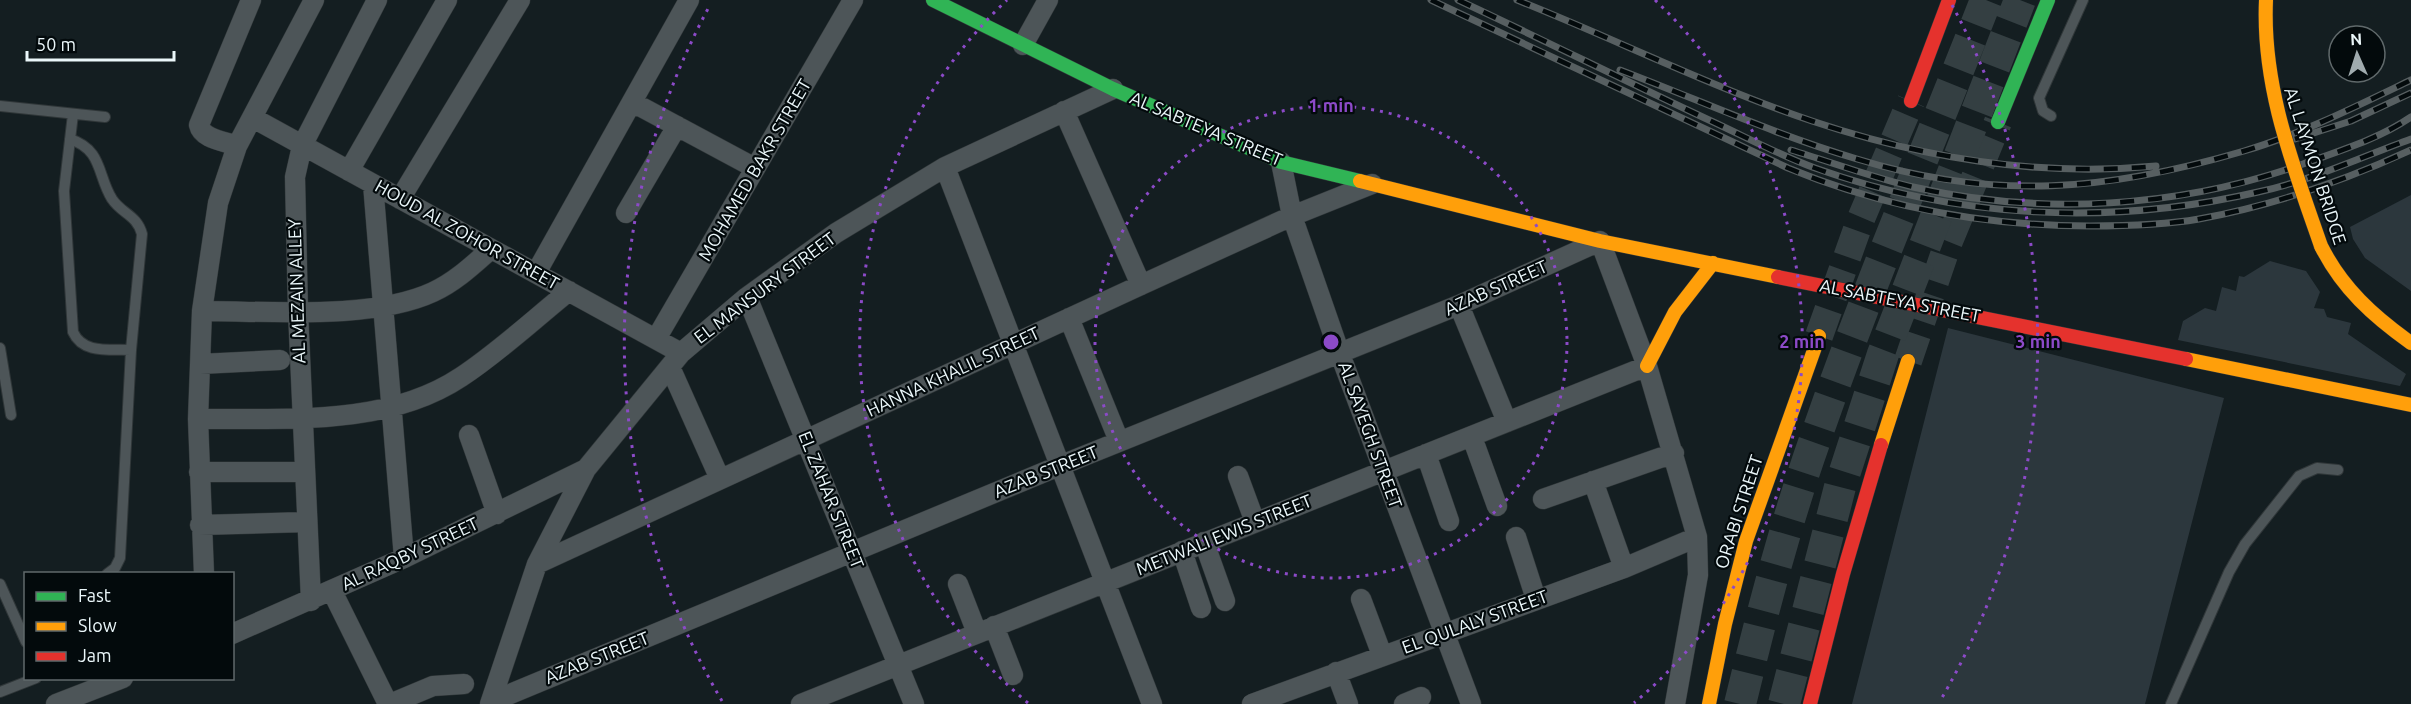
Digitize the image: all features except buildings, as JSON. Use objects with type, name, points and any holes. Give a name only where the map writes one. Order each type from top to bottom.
[{"type":"street","points":[[237,146],[206,135],[200,131],[199,125],[251,0]]},
{"type":"street","points":[[204,572],[200,525],[198,419],[202,311],[218,203],[237,146],[314,0]]},
{"type":"street","name":"AL MEZAIN ALLEY","points":[[310,600],[294,196],[302,146],[377,0]]},
{"type":"street","points":[[349,171],[447,0]]},
{"type":"street","points":[[400,199],[520,0]]},
{"type":"street","points":[[537,273],[689,0]]},
{"type":"street","name":"MOHAMED BAKR STREET","points":[[656,339],[853,0]]},
{"type":"street","name":"AL SABTEYA STREET","points":[[933,0],[1113,89],[1281,162],[1600,241],[2411,405]]},
{"type":"street","points":[[1023,45],[1048,0]]},
{"type":"street","points":[[1911,100],[1949,0]]},
{"type":"street","points":[[1998,122],[2048,0]]},
{"type":"street","name":"AL LAYMON BRIDGE","points":[[2266,0],[2264,32],[2266,69],[2321,246],[2330,266],[2357,301],[2411,343]]},
{"type":"street","name":"EL MANSURY STREET","points":[[491,703],[537,564],[586,469],[675,360],[747,297],[836,233],[945,167],[1113,89]]},
{"type":"street","points":[[632,102],[755,168]]},
{"type":"street","points":[[1064,111],[1141,285]]},
{"type":"street","name":"HOUD AL ZOHOR STREET","points":[[253,118],[656,339],[675,360]]},
{"type":"street","points":[[626,213],[677,126]]},
{"type":"street","name":"AL SAYEGH STREET","points":[[1281,162],[1292,216],[1340,354],[1471,704]]},
{"type":"street","points":[[945,167],[1152,704]]},
{"type":"street","points":[[373,184],[404,558]]},
{"type":"street","name":"HANNA KHALIL STREET","points":[[537,564],[1292,216],[1372,184]]},
{"type":"street","points":[[1600,241],[1647,366],[1697,537],[1698,575],[1675,704]]},
{"type":"street","name":"AZAB STREET","points":[[491,703],[1119,441],[1459,305],[1600,241]]},
{"type":"street","points":[[202,311],[385,308],[434,292],[457,278],[491,249]]},
{"type":"street","points":[[1647,366],[1676,312],[1713,263]]},
{"type":"street","points":[[198,419],[302,418],[391,408],[427,395],[461,377],[569,291]]},
{"type":"street","name":"EL ZAHAR STREET","points":[[747,297],[914,704]]},
{"type":"street","points":[[1459,305],[1507,422]]},
{"type":"street","points":[[1069,318],[1119,441]]},
{"type":"street","name":"ORABI STREET","points":[[1709,704],[1746,541],[1819,336]]},
{"type":"street","points":[[200,364],[280,360]]},
{"type":"street","points":[[675,360],[720,479]]},
{"type":"street","points":[[1810,704],[1826,634],[1865,494],[1908,361]]},
{"type":"street","name":"METWALI EWIS STREET","points":[[801,704],[1647,366]]},
{"type":"street","points":[[469,435],[497,514]]},
{"type":"street","points":[[1472,437],[1497,506]]},
{"type":"street","points":[[1543,499],[1674,453]]},
{"type":"street","points":[[1426,454],[1449,521]]},
{"type":"street","name":"AL RAQBY STREET","points":[[234,633],[404,558],[586,469]]},
{"type":"street","points":[[199,472],[304,472]]},
{"type":"street","points":[[1238,476],[1255,522]]},
{"type":"street","points":[[1593,481],[1624,568]]},
{"type":"street","points":[[200,525],[306,522]]},
{"type":"street","points":[[1516,537],[1536,599]]},
{"type":"street","name":"EL QULALY STREET","points":[[1252,704],[1624,568],[1697,537]]},
{"type":"street","points":[[1204,542],[1225,601]]},
{"type":"street","points":[[1182,551],[1201,608]]},
{"type":"street","points":[[958,584],[1013,675]]},
{"type":"street","points":[[333,591],[389,704],[433,686],[464,684]]},
{"type":"street","points":[[1361,599],[1382,656]]},
{"type":"street","points":[[1336,672],[1348,704]]},
{"type":"street","points":[[56,704],[118,680]]},
{"type":"lane","points":[[2051,116],[2043,111],[2039,98],[2083,0]]},
{"type":"lane","points":[[0,105],[105,117]]},
{"type":"lane","points":[[73,114],[64,191],[73,332],[78,343],[87,347],[131,350]]},
{"type":"lane","points":[[70,138],[81,142],[94,154],[113,200],[139,224],[142,234],[131,350],[120,558],[115,568],[109,572]]},
{"type":"lane","points":[[0,348],[10,415]]},
{"type":"lane","points":[[2171,704],[2229,572],[2245,544],[2299,476],[2317,468],[2338,470]]},
{"type":"lane","points":[[0,584],[20,616],[24,633]]},
{"type":"lane","points":[[0,692],[31,680]]},
{"type":"tunnel","points":[[1740,704],[1775,569],[1816,437],[1877,272],[1986,0]]},
{"type":"tunnel","points":[[1784,704],[1840,487],[1883,354],[2020,0]]},
{"type":"tunnel","points":[[1819,336],[1860,221],[1911,101]]},
{"type":"tunnel","points":[[1908,361],[1947,246],[1998,122]]},
{"type":"railway","points":[[1431,0],[1788,168],[1861,194],[1898,204],[1974,218],[2012,223],[2090,226],[2145,225],[2199,219],[2280,200],[2360,172],[2411,150]]},
{"type":"railway","points":[[1458,0],[1802,163],[1869,185],[1924,198],[1979,207],[2035,212],[2091,213],[2147,210],[2203,203],[2297,182],[2411,139]]},
{"type":"railway","points":[[1517,0],[1774,108],[1896,145],[1982,162],[2025,166],[2069,169],[2156,166]]},
{"type":"railway","points":[[1620,70],[1767,128],[1857,159],[1957,181],[2051,186],[2146,175],[2244,151],[2329,119],[2411,80]]},
{"type":"railway","points":[[2295,139],[2351,121],[2411,93]]},
{"type":"railway","points":[[1791,150],[1897,183],[1961,196],[2011,202],[2110,203],[2208,190],[2256,179],[2358,144],[2386,132],[2411,117]]},
{"type":"traffic: fast","points":[[933,0],[1113,89],[1281,162],[1360,181]]},
{"type":"traffic: fast","points":[[1998,122],[2048,0]]},
{"type":"traffic: slow","points":[[2266,0],[2266,32],[2274,95],[2290,156],[2321,246]]},
{"type":"traffic: slow","points":[[1360,181],[1600,241],[1778,277]]},
{"type":"traffic: slow","points":[[2321,246],[2339,275],[2371,312],[2411,343]]},
{"type":"traffic: slow","points":[[1647,366],[1675,312],[1713,263]]},
{"type":"traffic: slow","points":[[1709,704],[1725,624],[1746,541],[1819,336]]},
{"type":"traffic: slow","points":[[2186,359],[2411,405]]},
{"type":"traffic: slow","points":[[1881,445],[1908,361]]},
{"type":"traffic: jam","points":[[1911,101],[1949,0]]},
{"type":"traffic: jam","points":[[1778,277],[2186,359]]},
{"type":"traffic: jam","points":[[1810,704],[1843,574],[1881,445]]}]
